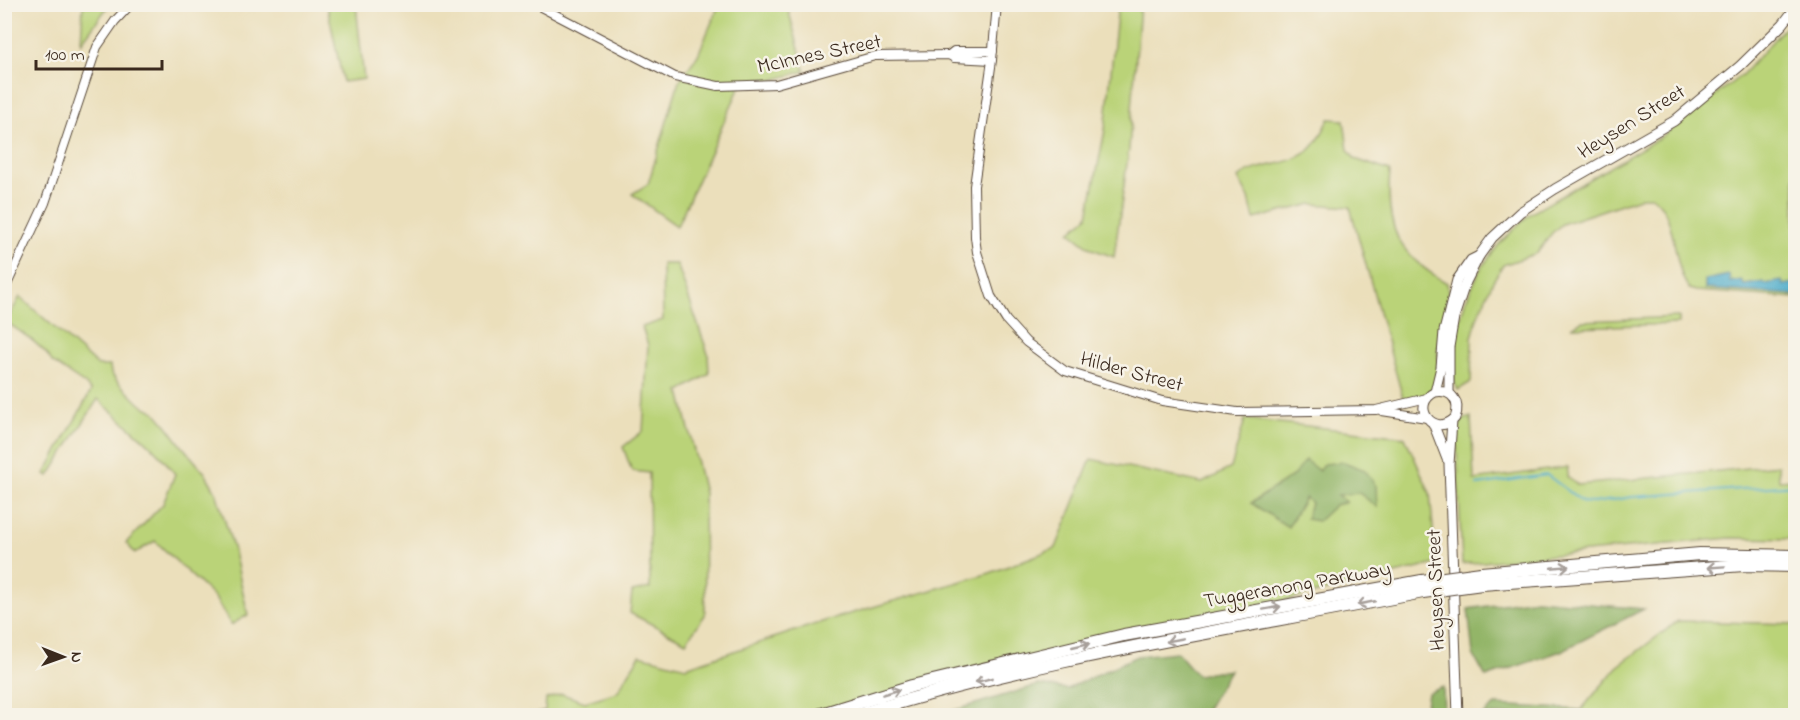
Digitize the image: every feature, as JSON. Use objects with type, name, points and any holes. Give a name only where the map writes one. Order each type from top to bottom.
[{"type":"highway","name":"Tuggeranong Parkway","points":[[815,716],[912,686],[1124,635],[1423,586],[1700,554],[1796,556]]},
{"type":"highway","name":"Tuggeranong Parkway","points":[[1481,578],[1744,565],[1796,566]]},
{"type":"highway","name":"Tuggeranong Parkway","points":[[855,716],[914,697],[1055,663],[1423,586]]},
{"type":"main road","name":"Heysen Street","points":[[1458,716],[1449,464],[1452,421],[1458,405],[1449,393],[1449,347],[1454,317],[1463,288],[1479,256],[1492,238],[1520,212],[1674,121],[1740,66],[1783,24],[1796,7]]},
{"type":"main road","name":"Heysen Street","points":[[1449,464],[1424,408],[1441,367],[1444,331],[1457,280],[1472,260],[1479,256]]},
{"type":"main road","points":[[1431,395],[1442,391],[1449,393]]},
{"type":"main road","points":[[1430,421],[1445,425],[1452,421]]},
{"type":"street","points":[[4,291],[45,203],[97,47],[115,21],[131,4]]},
{"type":"street","name":"McInnes Street","points":[[534,4],[675,77],[730,87],[776,84],[875,56],[949,55],[954,58],[993,55]]},
{"type":"street","name":"Hilder Street","points":[[997,4],[993,55],[974,186],[975,237],[977,252],[991,296],[1006,320],[1026,342],[1065,371],[1162,401],[1237,412],[1376,410],[1430,421]]},
{"type":"street","name":"Hilder Street","points":[[1376,410],[1431,395]]},
{"type":"green space","points":[[83,5],[109,5],[81,43]]},
{"type":"green space","points":[[327,5],[356,5],[364,79],[343,82]]},
{"type":"green space","points":[[719,5],[787,5],[805,71],[773,80],[742,82],[677,226],[632,194],[648,184],[679,81],[698,55]]},
{"type":"green space","points":[[1118,5],[1140,5],[1129,149],[1114,257],[1092,249],[1070,232],[1088,216],[1105,130]]},
{"type":"green space","points":[[1795,16],[1795,298],[1689,289],[1679,266],[1667,216],[1653,197],[1642,197],[1562,224],[1537,253],[1503,265],[1493,281],[1477,318],[1472,338],[1471,382],[1458,390],[1454,382],[1456,334],[1465,302],[1481,268],[1500,243],[1530,214],[1661,137],[1743,74]]},
{"type":"green space","points":[[1329,119],[1344,120],[1348,150],[1355,159],[1390,171],[1390,209],[1398,238],[1416,262],[1447,283],[1446,305],[1438,349],[1439,383],[1423,399],[1404,402],[1350,207],[1312,204],[1254,219],[1249,198],[1238,178],[1247,172],[1289,161],[1307,152],[1319,138]]},
{"type":"green space","points":[[662,264],[677,264],[708,354],[709,374],[680,391],[704,493],[705,615],[686,642],[630,613],[632,592],[650,588],[649,473],[632,471],[623,447],[643,431],[648,345],[642,327],[663,320]]},
{"type":"green space","points":[[20,297],[98,366],[110,366],[111,373],[116,380],[140,404],[155,412],[205,473],[216,492],[233,547],[248,615],[231,625],[215,598],[155,541],[135,553],[126,543],[163,504],[175,474],[148,444],[98,399],[49,476],[45,474],[91,391],[86,385],[52,362],[32,340],[6,322]]},
{"type":"green space","points":[[1679,317],[1679,324],[1571,327],[1582,321]]},
{"type":"green space","points":[[1471,417],[1474,480],[1568,467],[1567,477],[1578,485],[1778,465],[1779,480],[1795,479],[1795,539],[1730,538],[1462,564],[1456,433],[1462,420]]},
{"type":"green space","points":[[1245,419],[1405,437],[1430,493],[1436,564],[817,715],[529,716],[545,711],[546,699],[562,694],[585,702],[617,692],[640,655],[686,667],[825,621],[990,573],[1056,548],[1091,459],[1202,483],[1231,468]]},
{"type":"green space","points":[[1305,460],[1319,471],[1324,464],[1344,462],[1365,470],[1376,486],[1377,507],[1359,493],[1338,495],[1346,502],[1335,505],[1318,521],[1306,519],[1311,503],[1305,498],[1288,527],[1251,503],[1294,475]]},
{"type":"green space","points":[[1536,599],[1644,609],[1561,651],[1486,677],[1473,654],[1468,609]]},
{"type":"green space","points":[[1678,621],[1795,624],[1795,715],[1576,716],[1617,667]]},
{"type":"green space","points":[[1177,652],[1197,675],[1230,670],[1206,710],[1211,715],[939,715],[1038,685],[1067,689],[1137,656]]},
{"type":"green space","points":[[1443,687],[1444,715],[1424,715],[1428,693]]},
{"type":"green space","points":[[1495,705],[1581,710],[1576,715],[1483,715]]},
{"type":"water","points":[[1729,275],[1730,282],[1742,280],[1744,285],[1782,281],[1783,285],[1795,283],[1795,295],[1705,289],[1705,280]]},
{"type":"waterway","points":[[1477,485],[1547,475],[1583,502],[1594,503],[1632,497],[1796,485]]}]
